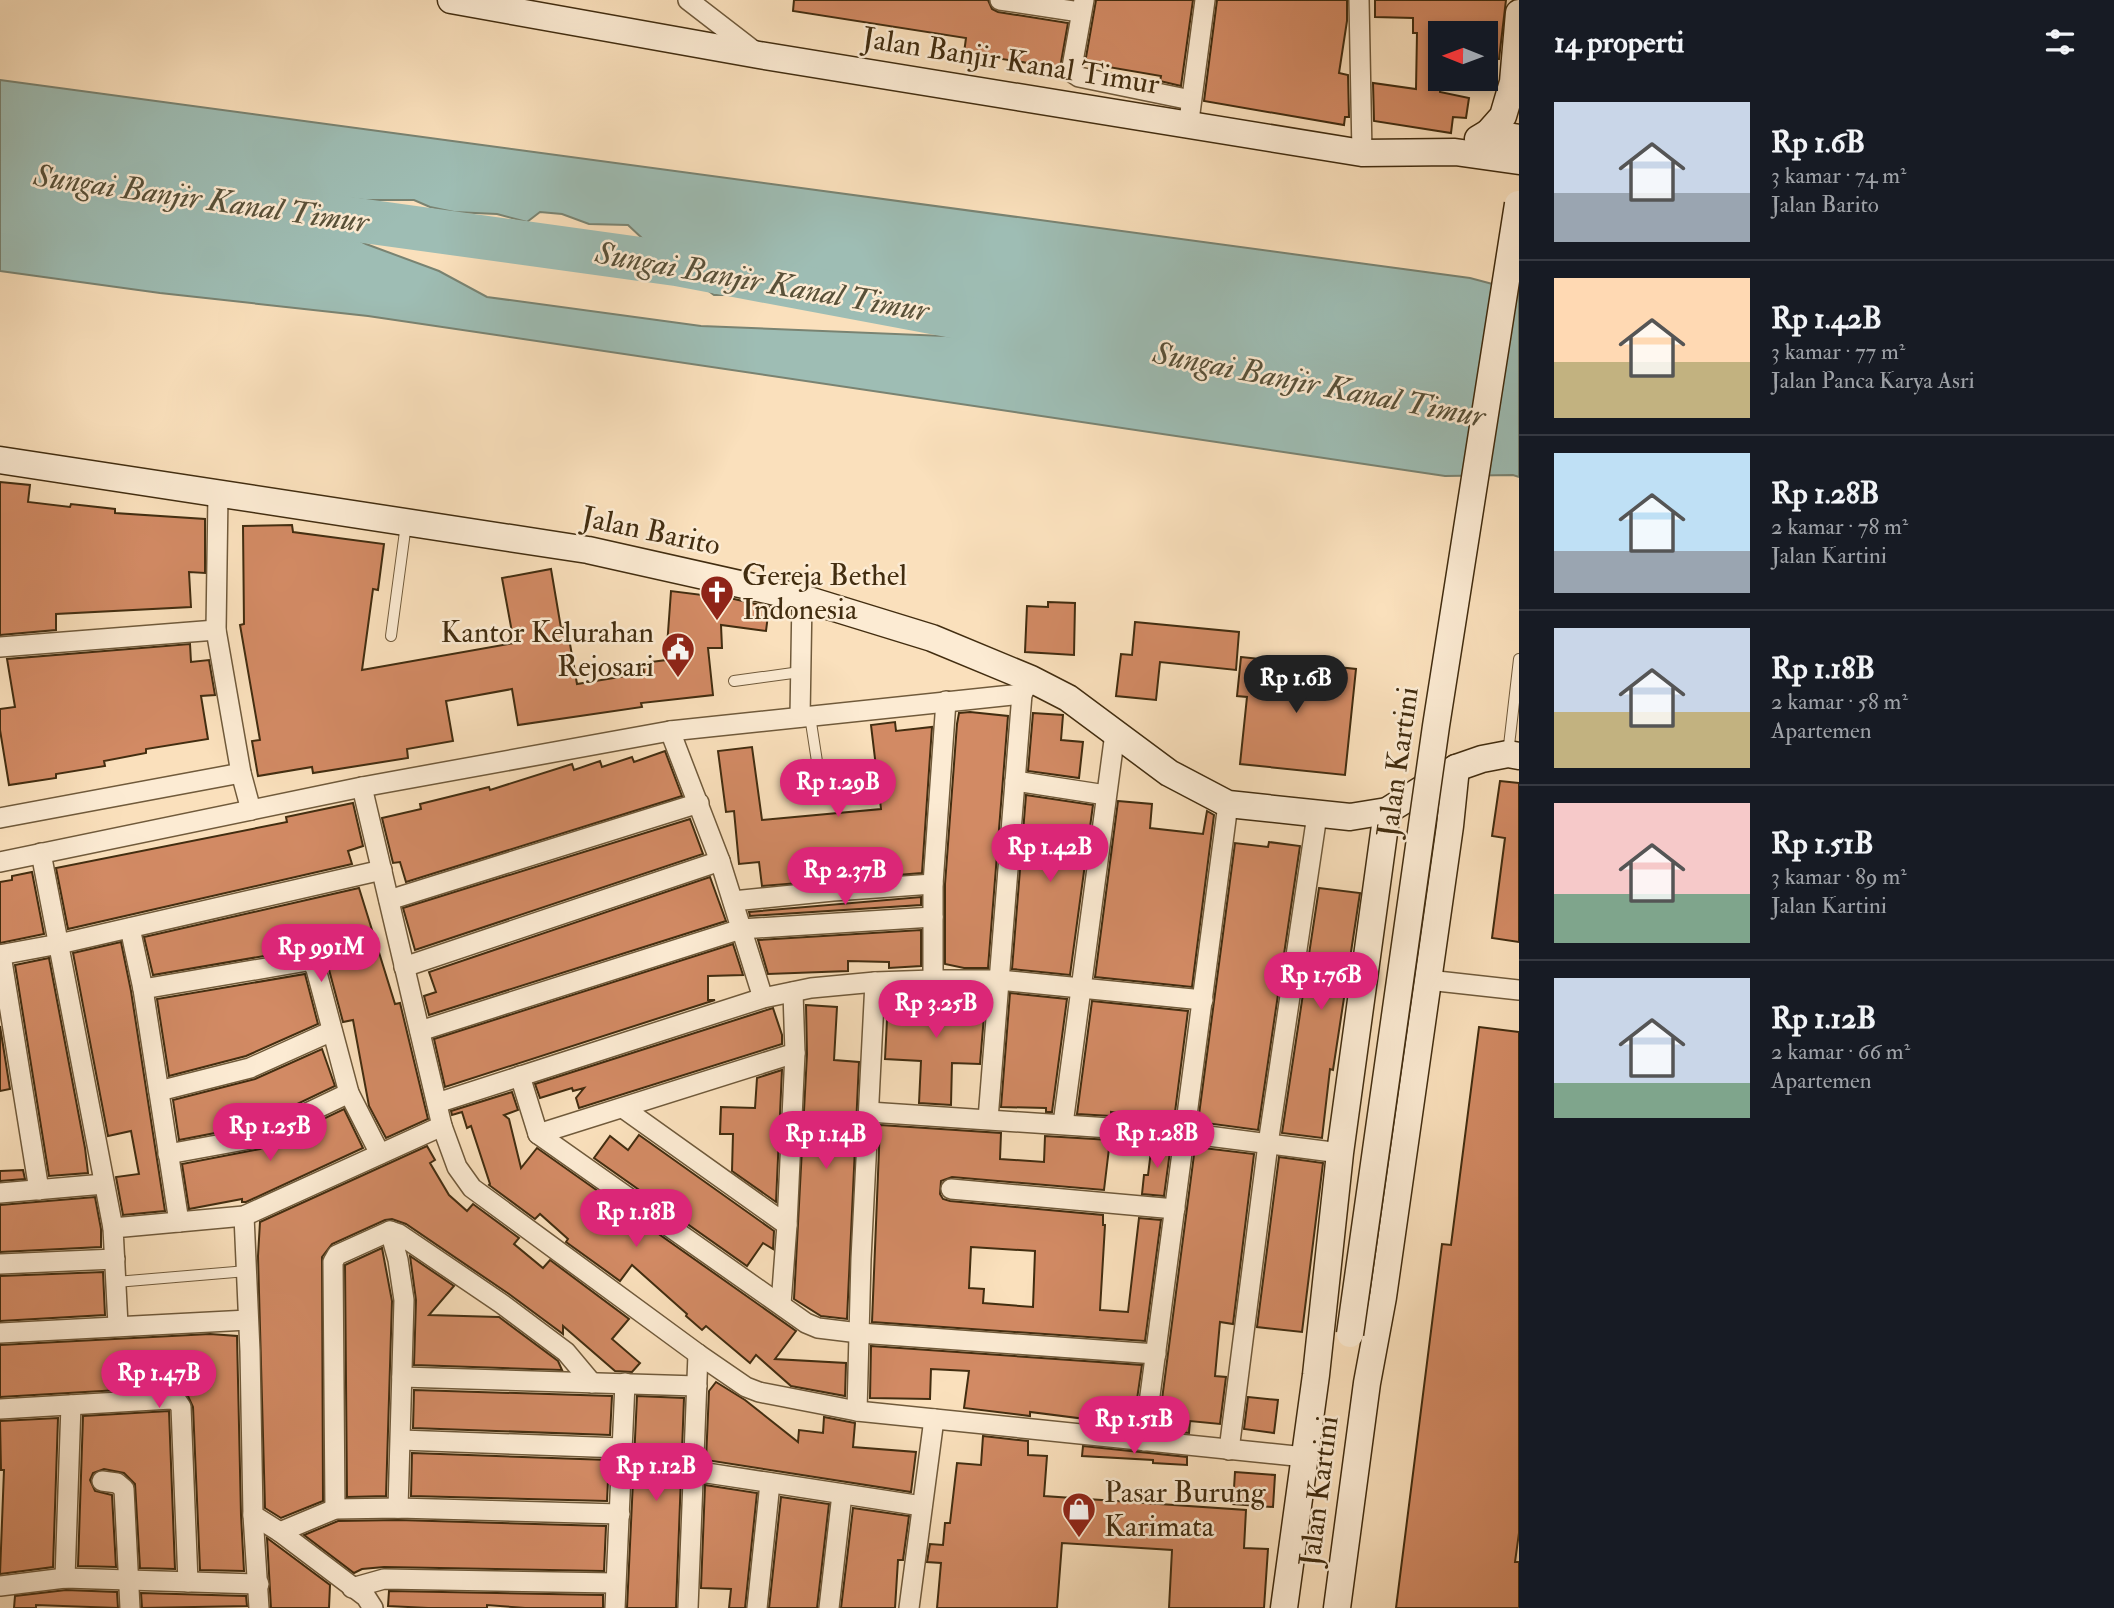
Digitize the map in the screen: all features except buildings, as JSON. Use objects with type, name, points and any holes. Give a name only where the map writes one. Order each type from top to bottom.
[{"type":"street","name":"Jalan Banjir Kanal Timur","points":[[451,0],[759,55],[1190,112],[1362,153],[1455,152],[1519,161]]},
{"type":"street","points":[[688,0],[759,55]]},
{"type":"street","points":[[1000,0],[1082,6],[1073,74],[1190,112],[1205,0]]},
{"type":"street","points":[[1359,0],[1362,153]]},
{"type":"street","points":[[1455,152],[1488,133],[1503,116],[1513,82],[1519,13]]},
{"type":"street","points":[[1488,133],[1519,138]]},
{"type":"street","name":"Jalan Kartini","points":[[1367,1383],[1349,1336],[1436,726],[1519,196]]},
{"type":"street","name":"Jalan Barito","points":[[0,460],[588,550],[802,598],[932,638],[1026,686],[1068,698],[1169,773],[1228,804],[1350,817],[1387,811],[1456,768],[1482,759],[1513,755]]},
{"type":"street","points":[[218,494],[216,630],[241,773],[251,810]]},
{"type":"street","points":[[802,598],[800,672],[805,716]]},
{"type":"street","points":[[0,647],[216,630]]},
{"type":"street","points":[[0,635],[22,645]]},
{"type":"street","points":[[0,862],[362,787],[670,731],[946,701],[1026,686],[1015,781],[988,1119]]},
{"type":"street","points":[[933,979],[933,884],[946,701]]},
{"type":"street","points":[[670,731],[720,861],[763,998]]},
{"type":"street","points":[[1063,1124],[1115,733]]},
{"type":"street","name":"Jalan Kartini","points":[[1337,1608],[1456,768]]},
{"type":"street","points":[[0,818],[241,773]]},
{"type":"street","points":[[1015,781],[1106,795]]},
{"type":"street","points":[[362,787],[442,1126],[457,1167],[472,1188],[698,1353],[746,1387],[857,1411],[1305,1457]]},
{"type":"street","points":[[389,900],[699,803]]},
{"type":"street","points":[[1144,1441],[1228,804]]},
{"type":"street","name":"Jalan Kartini","points":[[1284,1608],[1316,1375],[1340,1153],[1387,811]]},
{"type":"street","points":[[1229,1450],[1268,1144],[1317,815]]},
{"type":"street","points":[[41,853],[113,1228],[118,1325]]},
{"type":"street","points":[[404,967],[720,861]]},
{"type":"street","points":[[39,1190],[0,955],[382,870]]},
{"type":"street","points":[[733,901],[933,884]]},
{"type":"street","points":[[420,1031],[741,929],[933,917]]},
{"type":"street","points":[[130,928],[144,989],[179,1222]]},
{"type":"street","points":[[144,989],[312,962],[349,1093],[380,1154]]},
{"type":"street","points":[[437,1102],[763,998],[793,992],[875,982],[999,980],[1203,1000]]},
{"type":"street","points":[[1428,980],[1519,990]]},
{"type":"street","points":[[857,1411],[875,982]]},
{"type":"street","points":[[781,1304],[795,1053],[793,992]]},
{"type":"street","points":[[159,1091],[250,1068],[332,1031]]},
{"type":"street","points":[[538,1134],[795,1053]]},
{"type":"street","points":[[520,1076],[538,1134],[797,1317],[818,1328],[1156,1354]]},
{"type":"street","points":[[168,1154],[255,1138],[349,1093]]},
{"type":"street","points":[[623,1108],[787,1224]]},
{"type":"street","points":[[869,1112],[1185,1133],[1340,1153]]},
{"type":"street","points":[[113,1228],[244,1216],[442,1126]]},
{"type":"street","points":[[0,1193],[104,1184]]},
{"type":"street","points":[[951,1189],[1175,1209]]},
{"type":"street","points":[[244,1216],[253,1515],[259,1608]]},
{"type":"street","points":[[390,1231],[404,1300],[398,1508]]},
{"type":"street","points":[[390,1231],[502,1304],[570,1356],[592,1382]]},
{"type":"street","points":[[335,1509],[333,1262],[338,1255],[390,1231]]},
{"type":"street","points":[[0,1264],[115,1259]]},
{"type":"street","points":[[0,1333],[248,1320]]},
{"type":"street","name":"Jalan Kartini","points":[[1316,1375],[1349,1336]]},
{"type":"street","points":[[688,1608],[698,1353]]},
{"type":"street","points":[[402,1377],[697,1385]]},
{"type":"street","points":[[615,1608],[625,1384]]},
{"type":"street","points":[[0,1409],[171,1399],[177,1401],[181,1407],[188,1582]]},
{"type":"street","points":[[65,1578],[71,1405]]},
{"type":"street","points":[[909,1608],[933,1419]]},
{"type":"street","points":[[401,1440],[622,1448]]},
{"type":"street","points":[[694,1471],[922,1506]]},
{"type":"street","points":[[102,1481],[117,1483],[124,1489],[130,1608]]},
{"type":"street","points":[[757,1608],[770,1483]]},
{"type":"street","points":[[829,1608],[842,1494]]},
{"type":"street","points":[[280,1532],[335,1509],[398,1508],[620,1514]]},
{"type":"street","points":[[253,1515],[366,1597],[373,1608]]},
{"type":"street","points":[[0,1586],[65,1578],[259,1584]]},
{"type":"street","points":[[352,1588],[384,1579],[615,1583]]},
{"type":"lane","points":[[391,636],[406,523]]},
{"type":"lane","points":[[1513,755],[1519,659]]},
{"type":"lane","points":[[734,681],[800,672]]},
{"type":"lane","points":[[805,716],[820,781]]},
{"type":"lane","points":[[116,1282],[247,1271]]},
{"type":"water","points":[[0,80],[1470,278],[1519,291],[1519,477],[1445,476],[368,316],[160,293],[0,271]],"holes":[[[261,194],[301,198],[318,195],[364,200],[414,200],[430,207],[454,212],[497,214],[527,222],[540,212],[562,214],[589,224],[628,225],[659,254],[714,295],[756,295],[830,284],[853,287],[893,312],[933,319],[993,315],[1016,339],[701,326],[487,297],[439,271],[366,244],[318,219],[284,207],[252,205]]]},
{"type":"waterway","name":"Sungai Banjir Kanal Timur","points":[[241,204],[676,264],[1060,336]]},
{"type":"place","name":"Gereja Bethel Indonesia","points":[[717,622]]},
{"type":"place","name":"Kantor Kelurahan Rejosari","points":[[678,679]]},
{"type":"place","name":"Pasar Burung Karimata","points":[[1079,1539]]}]
